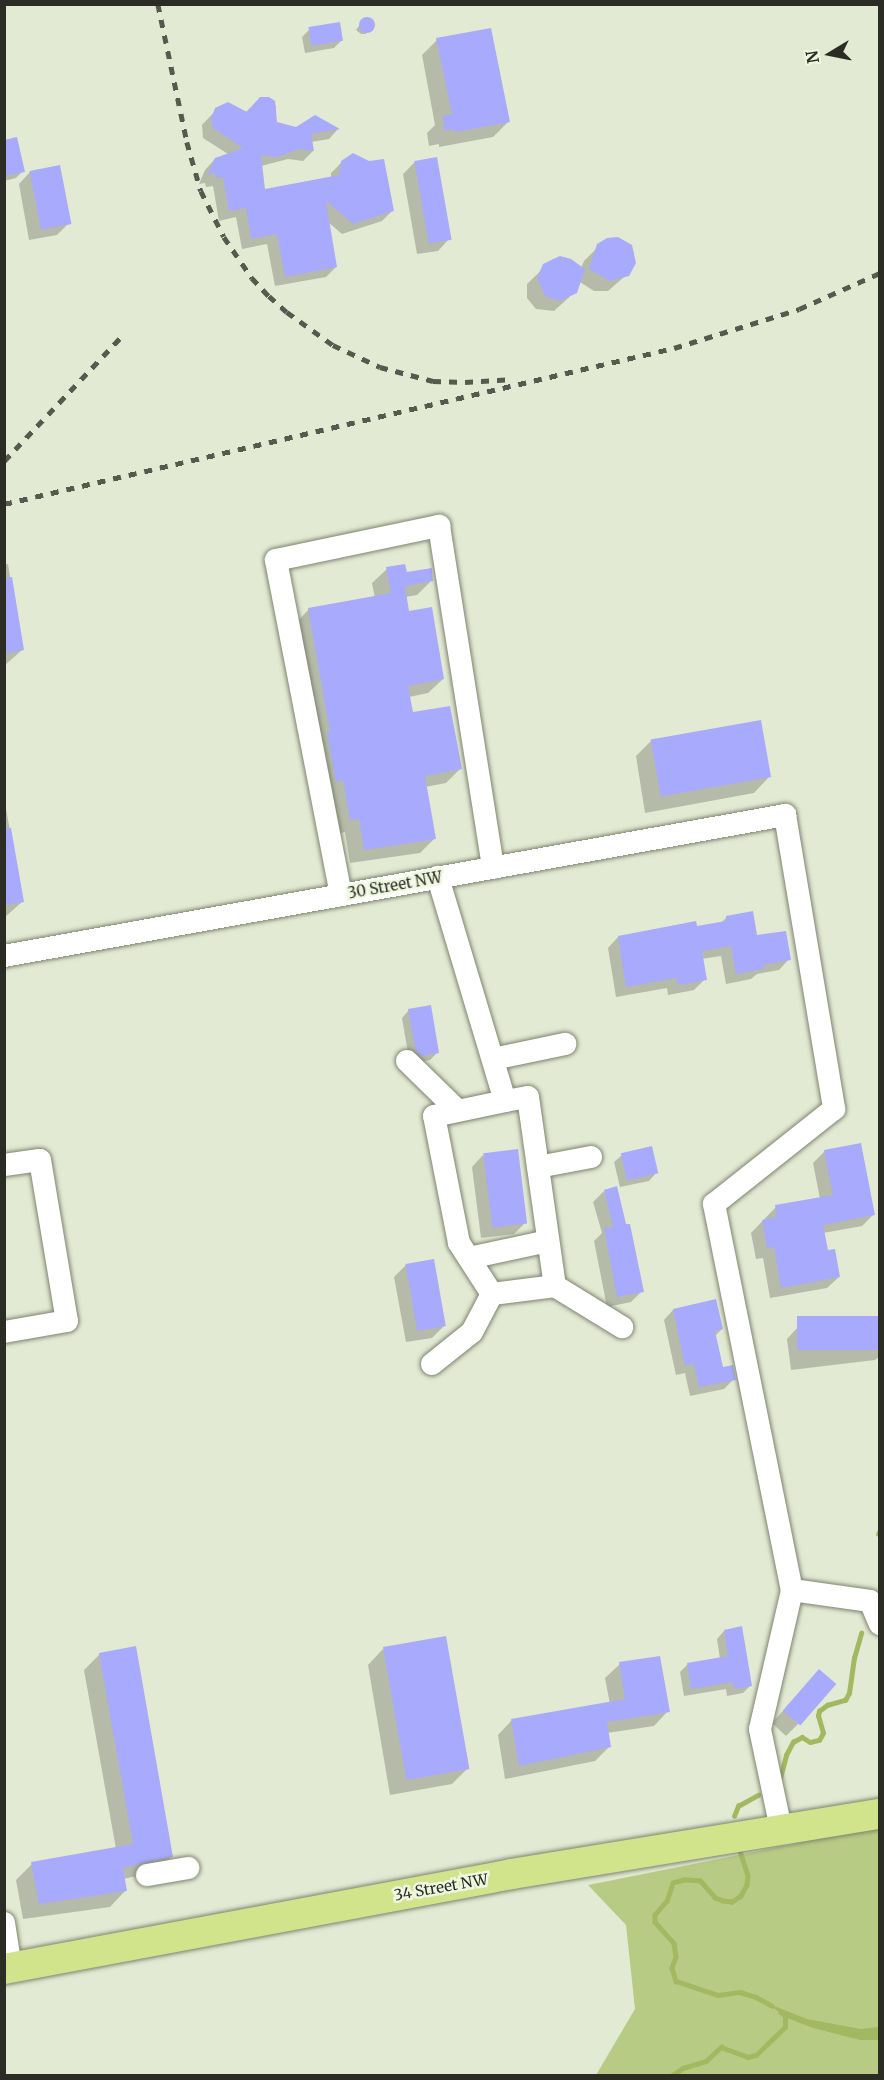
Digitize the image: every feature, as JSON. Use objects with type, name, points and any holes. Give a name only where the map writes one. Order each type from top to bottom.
[{"type":"main road","name":"34 Street NW","points":[[8,1968],[411,1892],[879,1814]]},
{"type":"street","points":[[341,895],[276,560],[439,526],[493,867]]},
{"type":"street","name":"30 Street NW","points":[[4,956],[785,814],[834,1109],[714,1204],[792,1590]]},
{"type":"street","points":[[438,877],[505,1101]]},
{"type":"street","points":[[493,1059],[565,1044]]},
{"type":"street","points":[[407,1061],[458,1111]]},
{"type":"street","points":[[492,1294],[459,1243],[434,1116],[528,1097],[555,1286]]},
{"type":"street","points":[[538,1167],[591,1157]]},
{"type":"street","points":[[4,1164],[40,1160],[67,1321],[4,1332]]},
{"type":"street","points":[[469,1258],[548,1241]]},
{"type":"street","points":[[492,1294],[555,1286],[622,1327]]},
{"type":"street","points":[[432,1364],[472,1332],[492,1294]]},
{"type":"street","points":[[781,1829],[760,1729],[792,1590],[870,1601],[879,1624]]},
{"type":"street","points":[[147,1875],[188,1868]]},
{"type":"street","points":[[4,1923],[8,1968]]},
{"type":"shaded area","points":[[879,1827],[879,2075],[596,2075],[635,2009],[626,1925],[588,1885]]},
{"type":"shaded area","points":[[767,2003],[807,2019],[861,2029],[879,2027],[879,2040],[860,2040],[813,2028],[787,2018]]},
{"type":"building","points":[[367,17],[373,19],[375,25],[373,31],[367,33],[361,31],[359,25],[361,19]]},
{"type":"building","points":[[340,22],[343,41],[311,46],[308,27]]},
{"type":"building","points":[[491,28],[510,122],[455,132],[454,129],[445,131],[442,116],[452,114],[436,38]]},
{"type":"building","points":[[260,97],[269,97],[275,101],[277,122],[296,127],[315,115],[340,129],[311,134],[314,151],[299,149],[277,157],[261,155],[265,189],[339,175],[341,161],[353,153],[369,161],[384,159],[394,211],[353,224],[326,201],[337,267],[285,277],[277,234],[251,239],[246,208],[229,211],[223,177],[216,178],[215,173],[207,175],[215,158],[243,148],[213,128],[211,119],[215,108],[228,102],[247,112]]},
{"type":"building","points":[[17,137],[25,172],[4,176],[4,140]]},
{"type":"building","points":[[437,157],[452,240],[429,244],[414,161]]},
{"type":"building","points":[[60,165],[71,224],[41,230],[30,171]]},
{"type":"building","points":[[618,237],[632,245],[636,263],[629,276],[610,281],[589,269],[597,244],[607,238]]},
{"type":"building","points":[[560,256],[571,259],[585,269],[577,293],[560,301],[545,296],[537,278],[543,264]]},
{"type":"building","points":[[405,564],[407,572],[432,568],[433,581],[405,586],[409,611],[432,607],[444,679],[408,686],[413,712],[450,706],[462,769],[425,776],[436,839],[364,850],[359,819],[350,820],[343,780],[336,782],[327,733],[330,732],[308,608],[391,593],[386,567]]},
{"type":"building","points":[[12,577],[24,650],[4,654],[4,578]]},
{"type":"building","points":[[761,720],[771,777],[661,797],[651,739]]},
{"type":"building","points":[[11,828],[24,902],[4,905],[4,829]]},
{"type":"building","points":[[753,911],[757,935],[786,931],[791,960],[763,965],[764,969],[736,974],[731,946],[702,951],[707,980],[678,985],[677,978],[626,987],[618,936],[696,921],[697,926],[726,921],[726,916]]},
{"type":"building","points":[[431,1005],[439,1053],[421,1056],[416,1051],[408,1009]]},
{"type":"building","points":[[861,1143],[875,1215],[823,1225],[828,1250],[835,1249],[840,1277],[781,1288],[774,1247],[767,1248],[762,1220],[777,1217],[775,1205],[833,1195],[824,1150]]},
{"type":"building","points":[[652,1146],[658,1173],[627,1180],[621,1153]]},
{"type":"building","points":[[518,1149],[527,1223],[492,1228],[483,1153]]},
{"type":"building","points":[[617,1186],[626,1224],[630,1224],[644,1292],[617,1297],[604,1228],[613,1227],[604,1190]]},
{"type":"building","points":[[434,1259],[446,1326],[417,1331],[405,1264]]},
{"type":"building","points":[[716,1299],[723,1329],[715,1331],[723,1367],[733,1365],[736,1380],[699,1387],[694,1364],[685,1366],[673,1309]]},
{"type":"building","points":[[797,1316],[879,1316],[879,1350],[797,1350]]},
{"type":"building","points":[[742,1626],[752,1686],[734,1689],[733,1682],[691,1689],[687,1663],[728,1656],[724,1630]]},
{"type":"building","points":[[446,1636],[469,1769],[406,1780],[383,1647]]},
{"type":"building","points":[[136,1646],[173,1857],[123,1868],[127,1891],[39,1904],[31,1862],[133,1844],[99,1653]]},
{"type":"building","points":[[660,1656],[670,1712],[607,1722],[611,1747],[519,1766],[511,1719],[625,1699],[619,1662]]},
{"type":"building","points":[[819,1669],[836,1684],[800,1726],[783,1711]]},
{"type":"waterway","points":[[878,1534],[880,1530]]},
{"type":"waterway","points":[[780,1778],[786,1755],[793,1742],[802,1737],[810,1742],[819,1740],[823,1733],[818,1716],[819,1711],[827,1705],[845,1700],[849,1693],[854,1658],[861,1633]]},
{"type":"waterway","points":[[734,1816],[738,1806],[758,1795]]},
{"type":"waterway","points":[[740,1851],[748,1875],[747,1885],[741,1896],[732,1902],[723,1901],[715,1898],[700,1881],[684,1880],[673,1883],[667,1901],[655,1915],[655,1922],[674,1943],[676,1957],[672,1968],[676,1981],[718,1995],[740,1992],[756,1997],[772,2006]]},
{"type":"waterway","points":[[671,2076],[683,2068],[706,2061],[721,2047],[748,2057],[756,2055],[785,2027],[785,2016],[781,2013]]},
{"type":"railway","points":[[158,4],[187,142],[201,191],[224,237],[252,278],[269,296],[333,345],[380,367],[433,381],[513,379]]},
{"type":"railway","points":[[4,504],[674,348],[799,309],[880,273]]},
{"type":"railway","points":[[4,461],[121,337]]}]
